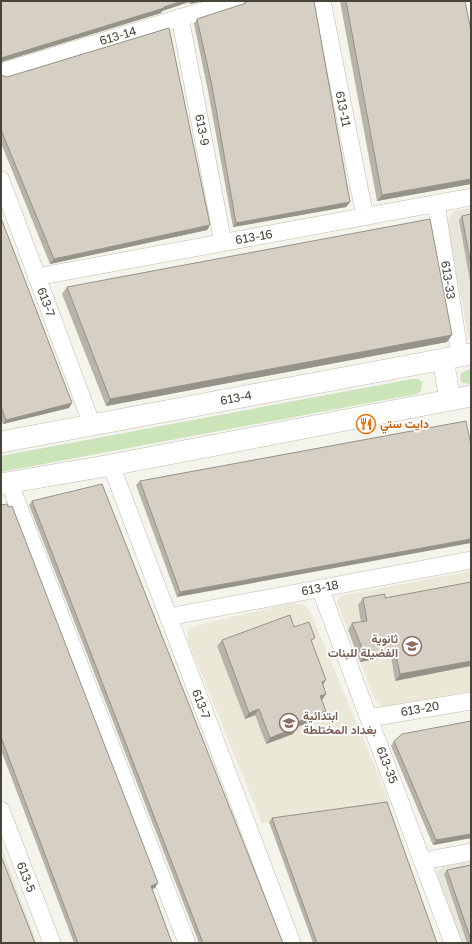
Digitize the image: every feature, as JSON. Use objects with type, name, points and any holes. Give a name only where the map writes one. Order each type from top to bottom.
[{"type":"street","name":"613-14","points":[[1,72],[236,1]]},
{"type":"street","name":"613-11","points":[[322,1],[365,217]]},
{"type":"street","name":"613-9","points":[[180,17],[223,243]]},
{"type":"street","name":"613-7","points":[[1,180],[92,425]]},
{"type":"street","name":"613-16","points":[[36,277],[471,197]]},
{"type":"street","name":"613-33","points":[[436,204],[458,356]]},
{"type":"street","points":[[450,400],[458,356]]},
{"type":"street","name":"613-4","points":[[1,442],[458,356]]},
{"type":"street","points":[[187,943],[5,483],[111,465],[471,396]]},
{"type":"street","name":"613-7","points":[[111,465],[292,943]]},
{"type":"street","name":"613-18","points":[[168,617],[471,560]]},
{"type":"street","name":"613-35","points":[[320,588],[453,943]]},
{"type":"street","name":"613-20","points":[[369,718],[471,700]]},
{"type":"street","name":"613-5","points":[[1,810],[52,943]]},
{"type":"street","points":[[423,862],[471,852]]},
{"type":"shaded area","points":[[471,208],[471,342],[468,335],[447,223],[450,216],[455,211]]},
{"type":"shaded area","name":"ثانوية الفضيلة للبنات","points":[[471,571],[471,691],[385,707],[380,706],[375,700],[337,602],[340,596]]},
{"type":"shaded area","name":"ابتدائية بغداد المختلطة","points":[[290,603],[305,605],[311,614],[391,805],[262,823],[188,641],[188,629],[194,626]]},
{"type":"shaded area","points":[[1,846],[37,943],[1,943]]},
{"type":"shaded area","points":[[471,861],[471,943],[460,943],[436,878],[438,871],[443,866]]},
{"type":"green space","points":[[471,369],[471,384],[462,383],[460,378],[461,373]]},
{"type":"green space","points":[[412,379],[419,379],[422,382],[421,391],[416,394],[1,472],[1,456]]},
{"type":"building","points":[[1,1],[182,1],[164,8],[1,58]]},
{"type":"building","points":[[247,1],[314,1],[350,202],[236,223],[212,86],[197,19],[246,3]]},
{"type":"building","points":[[346,1],[465,1],[471,31],[471,179],[382,195]]},
{"type":"building","points":[[169,28],[210,225],[54,259],[1,130],[1,75],[7,77]]},
{"type":"building","points":[[471,214],[471,266],[462,216]]},
{"type":"building","points":[[1,218],[72,403],[6,420],[1,406]]},
{"type":"building","points":[[430,219],[452,335],[110,399],[67,287]]},
{"type":"building","points":[[466,421],[471,445],[471,539],[180,592],[140,481]]},
{"type":"building","points":[[102,484],[283,943],[203,943],[32,501]]},
{"type":"building","points":[[7,504],[8,507],[12,506],[158,883],[151,886],[172,943],[78,943],[1,737],[1,505]]},
{"type":"building","points":[[471,582],[471,661],[400,674],[395,650],[365,655],[352,623],[367,621],[363,598],[385,594],[385,598]]},
{"type":"building","points":[[290,615],[294,627],[309,622],[315,638],[311,640],[326,680],[322,682],[326,694],[320,696],[326,711],[295,723],[297,727],[270,738],[259,709],[249,713],[222,640]]},
{"type":"building","points":[[471,721],[471,834],[436,840],[394,741],[402,734]]},
{"type":"building","points":[[387,802],[437,943],[317,943],[272,818]]},
{"type":"building","points":[[1,856],[35,943],[1,943]]},
{"type":"building","points":[[471,865],[471,940],[447,870]]},
{"type":"place","name":"دايت ستي","points":[[366,424]]},
{"type":"place","name":"ثانوية الفضيلة للبنات","points":[[412,646]]},
{"type":"place","name":"ابتدائية بغداد المختلطة","points":[[289,723]]}]
